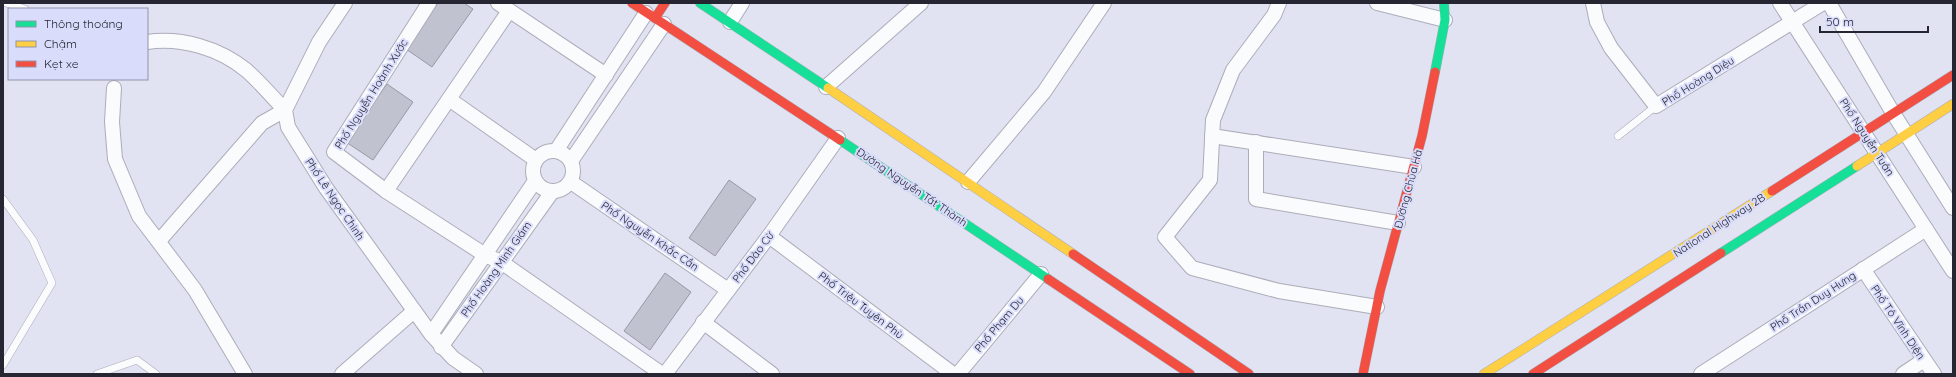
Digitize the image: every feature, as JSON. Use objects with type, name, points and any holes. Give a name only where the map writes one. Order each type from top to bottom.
[{"type":"main road","name":"Đường Nguyễn Tất Thành","points":[[632,3],[838,138],[1190,374]]},
{"type":"main road","points":[[655,18],[666,3]]},
{"type":"main road","points":[[700,3],[968,182],[1249,374]]},
{"type":"main road","name":"Đường Chùa Hà","points":[[1362,374],[1398,223],[1422,136],[1446,20],[1444,3]]},
{"type":"main road","name":"National Highway 2B","points":[[1484,374],[1953,75]]},
{"type":"main road","points":[[1533,374],[1953,104]]},
{"type":"street","points":[[159,241],[262,123],[285,110],[320,42],[345,3]]},
{"type":"street","name":"Phố Nguyễn Hoành Xước","points":[[429,3],[334,152],[386,191],[485,255],[501,262],[663,374]]},
{"type":"street","points":[[730,22],[742,3]]},
{"type":"street","points":[[826,87],[921,3]]},
{"type":"street","points":[[1088,3],[1096,15]]},
{"type":"street","points":[[968,182],[1044,92],[1104,3]]},
{"type":"street","points":[[1278,3],[1274,15],[1233,70],[1213,120],[1210,180],[1165,237],[1192,268],[1278,291],[1377,307]]},
{"type":"street","points":[[1377,3],[1446,20]]},
{"type":"street","name":"Phố Hoàng Diệu","points":[[1593,3],[1597,22],[1611,48],[1656,106],[1793,23],[1822,3]]},
{"type":"street","name":"Phố Nguyễn Tuân","points":[[1780,3],[1953,271]]},
{"type":"street","points":[[1829,3],[1893,113],[1953,208]]},
{"type":"street","points":[[386,191],[448,100],[504,7],[606,75]]},
{"type":"street","points":[[556,151],[606,75],[655,18]]},
{"type":"street","points":[[571,161],[655,18]]},
{"type":"street","points":[[148,42],[178,41],[213,51],[232,60],[246,71],[285,110]]},
{"type":"street","points":[[114,88],[112,122],[115,159],[139,216],[195,290],[245,374]]},
{"type":"street","points":[[448,100],[536,160]]},
{"type":"street","name":"Phố Lê Ngọc Chinh","points":[[285,110],[288,127],[326,188],[414,311],[441,347],[453,358],[476,374]]},
{"type":"street","points":[[1212,136],[1414,167]]},
{"type":"street","name":"Phố Đào Cừ","points":[[663,374],[769,236],[838,138]]},
{"type":"street","points":[[1256,142],[1256,199],[1398,223]]},
{"type":"street","points":[[556,151],[562,153],[571,161],[574,174],[571,182],[565,188],[552,192],[541,188],[535,181],[533,173],[536,160],[546,152],[556,151]]},
{"type":"street","name":"Phố Hoàng Minh Giám","points":[[431,334],[535,181]]},
{"type":"street","name":"Phố Nguyễn Khắc Cần","points":[[571,182],[728,290]]},
{"type":"street","name":"Phố Hoàng Minh Giám","points":[[441,347],[552,192]]},
{"type":"street","name":"Phố Trần Duy Hưng","points":[[1701,374],[1926,229]]},
{"type":"street","name":"Phố Triệu Tuyên Phù","points":[[769,236],[953,374]]},
{"type":"street","name":"Phố Tô Vĩnh Diện","points":[[1863,269],[1934,374]]},
{"type":"street","name":"Phố Phạm Du","points":[[958,374],[1041,274]]},
{"type":"street","points":[[342,374],[414,311]]},
{"type":"street","points":[[703,322],[772,374]]},
{"type":"street","points":[[1902,374],[1924,360]]},
{"type":"lane","points":[[6,3],[22,8]]},
{"type":"lane","points":[[1618,136],[1656,106]]},
{"type":"lane","points":[[3,199],[33,240],[52,283],[3,365]]},
{"type":"lane","points":[[97,374],[137,360],[156,374]]},
{"type":"building","points":[[438,3],[464,3],[473,9],[432,67],[406,49]]},
{"type":"building","points":[[387,84],[413,102],[373,160],[346,142]]},
{"type":"building","points":[[729,180],[756,199],[715,256],[689,238]]},
{"type":"building","points":[[665,273],[691,292],[650,350],[624,331]]},
{"type":"traffic: fast","points":[[700,3],[828,88]]},
{"type":"traffic: fast","points":[[1435,72],[1445,20],[1444,3]]},
{"type":"traffic: fast","points":[[840,140],[1048,279]]},
{"type":"traffic: fast","points":[[1721,253],[1857,166]]},
{"type":"traffic: slow","points":[[828,88],[1073,254]]},
{"type":"traffic: slow","points":[[1857,166],[1953,104]]},
{"type":"traffic: slow","points":[[1484,374],[1772,191]]},
{"type":"traffic: jam","points":[[632,3],[840,140]]},
{"type":"traffic: jam","points":[[655,18],[665,3]]},
{"type":"traffic: jam","points":[[1363,374],[1380,291],[1422,136],[1435,72]]},
{"type":"traffic: jam","points":[[1772,191],[1953,75]]},
{"type":"traffic: jam","points":[[1533,374],[1721,253]]},
{"type":"traffic: jam","points":[[1073,254],[1249,374]]},
{"type":"traffic: jam","points":[[1048,279],[1190,374]]}]
